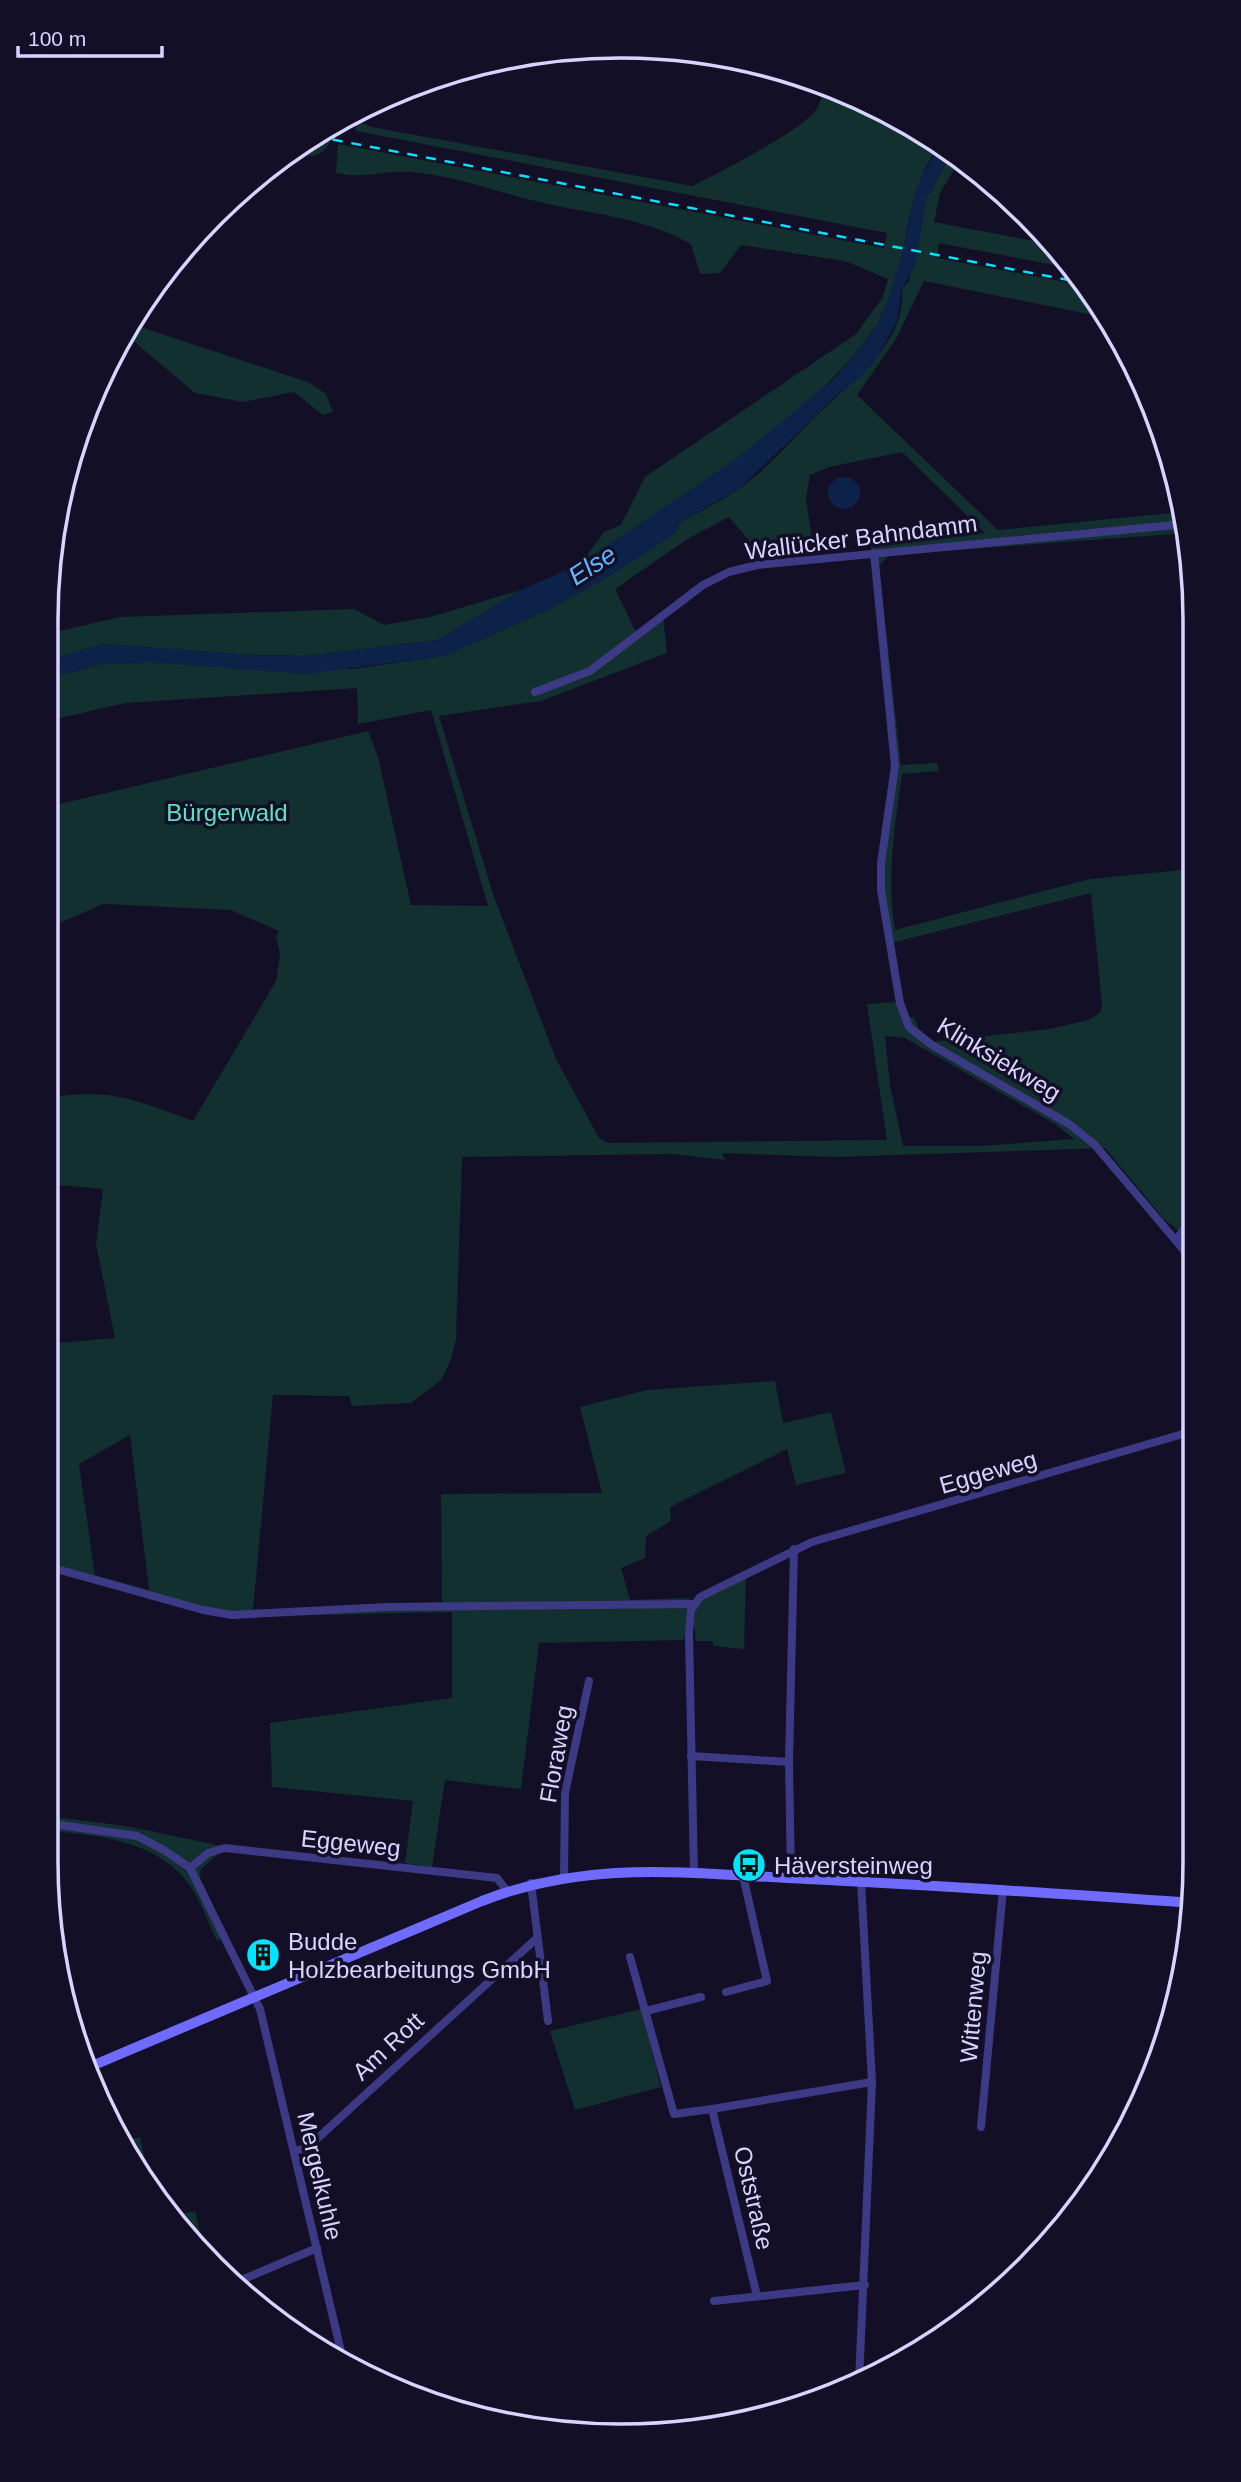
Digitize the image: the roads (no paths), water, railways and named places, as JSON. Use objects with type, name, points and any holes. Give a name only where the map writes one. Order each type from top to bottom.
[{"type":"main road","points":[[96,2064],[508,1891],[564,1876],[631,1871],[1003,1889],[1182,1902]]},
{"type":"street","name":"Wallücker Bahndamm","points":[[535,692],[590,671],[704,585],[729,572],[757,565],[1174,525]]},
{"type":"street","name":"Klinksiekweg","points":[[874,553],[895,766],[881,863],[881,890],[900,1003],[909,1027],[932,1045],[1078,1130],[1094,1144],[1183,1249]]},
{"type":"street","points":[[1176,1240],[1183,1230]]},
{"type":"street","name":"Eggeweg","points":[[694,1604],[702,1594],[794,1549],[1183,1434]]},
{"type":"street","points":[[791,1878],[789,1762],[794,1549]]},
{"type":"street","points":[[58,1569],[203,1610],[232,1615],[387,1607],[694,1604],[690,1633],[694,1874]]},
{"type":"street","name":"Floraweg","points":[[564,1876],[565,1793],[589,1681]]},
{"type":"street","points":[[691,1756],[789,1762]]},
{"type":"street","points":[[58,1825],[137,1836],[190,1868],[253,1998]]},
{"type":"street","name":"Eggeweg","points":[[190,1868],[208,1853],[225,1849],[497,1878],[508,1891]]},
{"type":"street","points":[[726,1992],[768,1981],[743,1876]]},
{"type":"street","points":[[860,2370],[872,2082],[861,1881]]},
{"type":"street","points":[[531,1883],[548,2021]]},
{"type":"street","name":"Wittenweg","points":[[981,2127],[1003,1889]]},
{"type":"street","name":"Am Rott","points":[[295,2151],[307,2147],[537,1938]]},
{"type":"street","points":[[630,1957],[674,2114],[872,2082]]},
{"type":"street","points":[[646,2011],[701,1997]]},
{"type":"street","name":"Mergelkuhle","points":[[253,1998],[260,2009],[341,2350]]},
{"type":"street","name":"Oststraße","points":[[712,2109],[757,2296]]},
{"type":"street","points":[[243,2279],[317,2248]]},
{"type":"street","points":[[714,2301],[864,2285]]},
{"type":"water","name":"Else","points":[[935,154],[947,163],[926,199],[916,263],[902,289],[897,321],[878,356],[863,375],[836,396],[740,488],[679,523],[674,534],[604,579],[548,610],[444,656],[306,674],[148,662],[102,664],[58,675],[58,658],[103,644],[305,656],[438,640],[521,590],[580,564],[736,459],[835,378],[873,331],[886,305],[902,256],[913,200],[922,175]]},
{"type":"water","points":[[844,477],[856,481],[860,493],[856,505],[844,509],[832,505],[828,493],[832,481]]},
{"type":"railway","points":[[330,139],[1068,280]]},
{"type":"place","name":"Häversteinweg","points":[[749,1865]]},
{"type":"place","name":"Budde Holzbearbeitungs GmbH","points":[[263,1955]]},
{"type":"park label","name":"Bürgerwald","points":[[227,812]]}]
